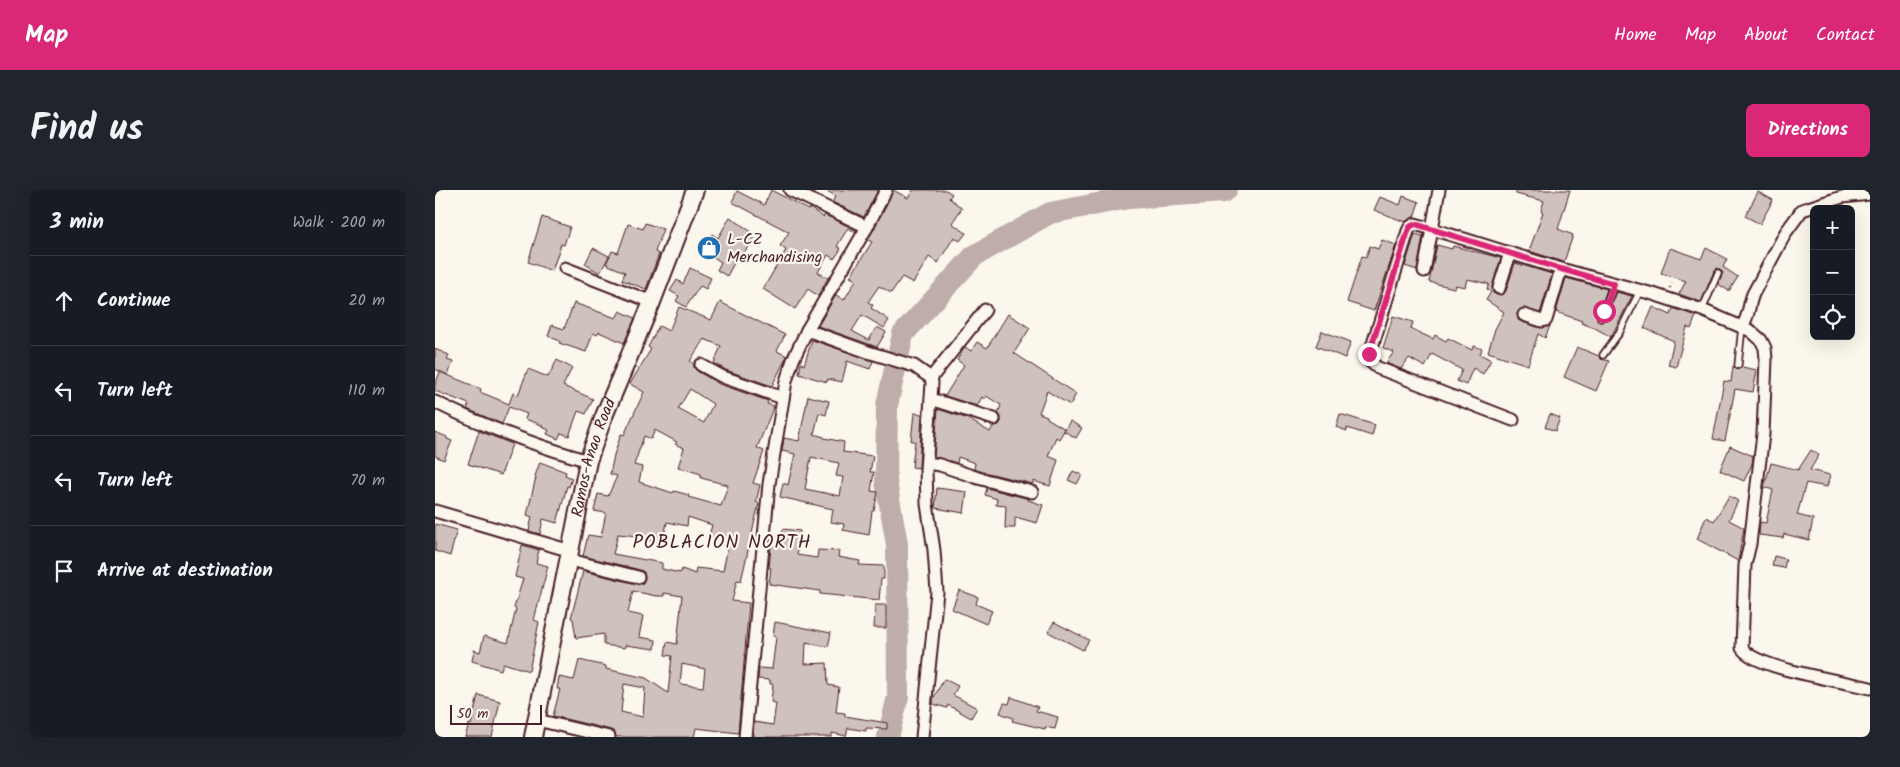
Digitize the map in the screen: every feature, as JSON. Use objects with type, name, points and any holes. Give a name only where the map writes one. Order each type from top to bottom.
[{"type":"main road","name":"Ramos-Anao Road","points":[[533,737],[571,556],[588,461],[604,416],[652,302],[695,190]]},
{"type":"street","points":[[790,190],[867,227]]},
{"type":"street","points":[[745,737],[769,484],[783,398],[793,360],[807,330],[867,227],[886,190]]},
{"type":"street","points":[[1424,271],[1439,190]]},
{"type":"street","points":[[1742,327],[1749,315],[1750,301],[1753,294],[1786,232],[1802,210],[1842,197],[1870,194]]},
{"type":"street","points":[[1513,420],[1378,368],[1368,360],[1408,231],[1415,224],[1702,310],[1751,331],[1761,340],[1767,359],[1763,434],[1750,544],[1745,565],[1742,648],[1746,654],[1763,662],[1800,673],[1870,688]]},
{"type":"street","points":[[1499,288],[1510,253]]},
{"type":"street","points":[[565,268],[652,302]]},
{"type":"street","points":[[1524,315],[1545,322],[1561,269]]},
{"type":"street","points":[[922,737],[937,592],[934,550],[927,504],[931,378],[985,310]]},
{"type":"street","points":[[807,330],[889,360],[914,366],[931,378]]},
{"type":"street","points":[[701,365],[723,377],[783,398]]},
{"type":"street","points":[[931,399],[994,419]]},
{"type":"street","points":[[435,402],[469,419],[528,443],[588,461]]},
{"type":"street","points":[[927,463],[940,465],[978,478],[1032,492]]},
{"type":"street","points":[[435,511],[637,577]]},
{"type":"street","points":[[537,720],[609,737]]},
{"type":"lane","points":[[1702,310],[1718,273]]},
{"type":"lane","points":[[1601,318],[1614,284]]},
{"type":"lane","points":[[1603,355],[1619,333],[1640,291]]},
{"type":"lane","points":[[1738,365],[1742,327]]},
{"type":"building","points":[[771,190],[809,210],[810,208],[823,217],[825,215],[856,230],[855,232],[848,228],[837,246],[841,249],[834,259],[828,255],[818,272],[828,278],[818,296],[808,289],[795,309],[763,289],[786,250],[780,246],[789,232],[732,202],[737,191],[764,205]]},
{"type":"building","points":[[825,190],[878,190],[864,217],[832,202],[836,196]]},
{"type":"building","points":[[893,190],[908,198],[913,190],[946,190],[952,194],[949,198],[962,208],[952,223],[966,233],[960,241],[954,237],[938,263],[929,257],[913,283],[902,277],[891,293],[879,286],[868,302],[873,305],[871,308],[889,320],[884,328],[862,315],[852,331],[869,340],[877,327],[886,332],[877,347],[818,326],[836,295],[844,300],[856,280],[850,277],[872,242],[868,240]]},
{"type":"building","points":[[1516,190],[1570,190],[1558,229],[1573,235],[1564,262],[1529,251],[1543,212],[1541,211],[1544,201],[1516,194]]},
{"type":"building","points":[[1758,192],[1773,200],[1760,224],[1745,216]]},
{"type":"building","points":[[1403,196],[1419,202],[1414,217],[1405,222],[1374,210],[1380,197],[1400,205]]},
{"type":"building","points":[[542,217],[570,227],[564,245],[561,244],[552,271],[528,262]]},
{"type":"building","points":[[730,217],[756,235],[743,254],[740,252],[727,276],[717,270],[721,262],[701,249],[712,234],[718,238]]},
{"type":"building","points":[[645,223],[663,229],[655,252],[659,254],[646,289],[622,280],[625,272],[606,264],[612,251],[618,253],[628,224],[643,229]]},
{"type":"building","points":[[1415,234],[1423,236],[1417,270],[1405,266]]},
{"type":"building","points":[[1382,240],[1396,245],[1374,311],[1347,302],[1362,256],[1366,257],[1370,246],[1378,249]]},
{"type":"building","points":[[1437,245],[1452,249],[1453,246],[1501,258],[1492,286],[1493,293],[1497,295],[1504,294],[1506,291],[1515,263],[1552,274],[1540,313],[1523,308],[1517,313],[1518,320],[1522,322],[1540,328],[1550,326],[1545,338],[1538,334],[1528,365],[1488,352],[1495,329],[1504,312],[1486,300],[1491,292],[1487,289],[1489,284],[1467,279],[1465,287],[1455,285],[1454,288],[1429,282]]},
{"type":"building","points":[[593,248],[609,256],[600,273],[585,264]]},
{"type":"building","points":[[1670,248],[1701,259],[1706,248],[1727,259],[1723,267],[1738,277],[1729,291],[1718,284],[1723,273],[1717,268],[1701,302],[1679,294],[1686,281],[1661,273]]},
{"type":"building","points":[[690,268],[711,278],[706,289],[700,286],[686,307],[676,301],[679,296],[670,291],[677,280],[683,284]]},
{"type":"building","points":[[1566,278],[1607,289],[1597,317],[1597,321],[1600,322],[1605,320],[1616,292],[1632,296],[1611,337],[1581,323],[1582,321],[1556,312]]},
{"type":"building","points":[[720,302],[785,335],[777,351],[787,356],[772,386],[726,370],[714,363],[721,346],[704,339],[690,361],[694,364],[694,368],[697,371],[719,384],[768,401],[767,404],[774,406],[757,448],[764,451],[753,483],[760,485],[756,502],[759,503],[741,581],[737,580],[732,601],[749,603],[738,733],[696,728],[694,737],[616,737],[611,730],[553,716],[560,689],[557,689],[559,677],[574,680],[579,660],[606,666],[606,669],[646,678],[668,693],[672,656],[665,655],[667,642],[677,644],[682,596],[664,593],[664,596],[656,596],[633,591],[628,613],[643,616],[639,637],[656,640],[655,649],[625,645],[625,648],[604,645],[604,634],[576,638],[573,619],[571,618],[583,571],[637,584],[643,583],[645,578],[644,572],[640,570],[583,556],[588,535],[601,537],[606,513],[594,511],[598,494],[608,496],[617,476],[610,474],[614,455],[621,434],[624,435],[644,392],[630,384],[651,349],[648,347],[659,326],[669,331],[679,307],[711,320]],"holes":[[[690,389],[713,404],[704,423],[678,409]],[[655,430],[677,442],[675,444],[684,448],[678,467],[701,474],[701,478],[728,485],[721,506],[688,497],[689,495],[674,491],[673,493],[639,482],[642,467],[634,465],[644,436],[651,439]],[[688,517],[712,525],[709,536],[729,541],[723,571],[696,568],[695,574],[682,569],[680,573],[662,569],[662,563],[613,554],[618,534],[647,537],[647,540],[663,543],[667,522],[687,526]],[[682,664],[705,669],[703,687],[680,684]],[[624,684],[645,688],[643,717],[621,712]]]},
{"type":"building","points":[[574,303],[616,318],[620,311],[635,318],[624,343],[599,332],[597,335],[593,333],[586,352],[559,343],[560,341],[548,336],[552,325],[564,329]]},
{"type":"building","points":[[1653,307],[1671,315],[1673,308],[1696,316],[1691,329],[1687,327],[1676,367],[1668,365],[1674,341],[1644,328]]},
{"type":"building","points":[[1008,314],[1030,328],[1014,353],[1076,394],[1070,405],[1047,391],[1039,413],[1047,416],[1047,418],[1065,429],[1059,439],[1056,437],[1048,456],[1058,460],[1050,486],[1033,481],[1033,484],[980,471],[974,469],[975,463],[958,457],[957,463],[934,457],[938,409],[968,419],[990,432],[993,426],[999,425],[1001,422],[1001,417],[998,413],[1001,405],[986,396],[985,399],[982,397],[977,406],[945,396],[964,365],[957,360],[965,347],[971,351],[977,342],[987,348]]},
{"type":"building","points":[[1393,316],[1413,322],[1411,329],[1433,339],[1435,335],[1446,341],[1448,338],[1472,350],[1474,346],[1482,349],[1480,354],[1491,360],[1483,374],[1473,368],[1466,385],[1457,381],[1462,370],[1432,354],[1425,367],[1409,358],[1401,369],[1386,363],[1394,352],[1383,348]]},
{"type":"building","points":[[1322,331],[1351,342],[1345,358],[1316,346]]},
{"type":"building","points":[[812,340],[873,361],[870,369],[847,361],[842,382],[828,379],[827,382],[799,374],[801,363],[804,365]]},
{"type":"building","points":[[1577,347],[1609,361],[1596,391],[1564,377]]},
{"type":"building","points":[[435,349],[449,355],[447,360],[453,362],[448,375],[435,369]]},
{"type":"building","points":[[557,360],[572,368],[563,386],[593,399],[586,414],[578,411],[569,436],[561,433],[558,439],[547,434],[549,430],[542,427],[542,425],[525,419],[527,414],[509,407],[502,424],[467,409],[469,404],[435,391],[435,385],[440,372],[481,389],[480,392],[509,404],[513,393],[518,395],[528,369],[548,377]]},
{"type":"building","points":[[1733,366],[1737,370],[1742,367],[1757,370],[1753,392],[1735,389],[1725,441],[1713,439],[1724,381],[1731,382]]},
{"type":"building","points":[[808,396],[829,401],[826,415],[819,413],[814,434],[844,442],[843,452],[873,456],[870,472],[874,472],[871,491],[878,492],[874,511],[872,511],[869,535],[843,530],[844,524],[831,522],[833,509],[780,497],[783,483],[788,485],[795,454],[782,451],[784,438],[799,441]],"holes":[[[811,457],[839,463],[836,476],[843,477],[840,496],[805,489]]]},
{"type":"building","points":[[914,413],[922,414],[919,468],[912,467],[915,441],[911,441]]},
{"type":"building","points":[[1340,414],[1375,425],[1372,436],[1347,428],[1347,431],[1336,427]]},
{"type":"building","points":[[1550,414],[1560,418],[1555,431],[1545,427]]},
{"type":"building","points":[[1070,421],[1082,428],[1076,438],[1064,431]]},
{"type":"building","points":[[479,431],[512,444],[501,475],[468,464]]},
{"type":"building","points":[[435,432],[452,441],[444,460],[435,456]]},
{"type":"building","points":[[1730,446],[1753,456],[1752,464],[1744,481],[1720,470]]},
{"type":"building","points":[[1811,450],[1819,455],[1810,470],[1830,475],[1827,487],[1806,483],[1797,515],[1813,519],[1809,540],[1784,534],[1783,538],[1759,535],[1760,522],[1766,523],[1773,490],[1764,487],[1771,463],[1798,470]]},
{"type":"building","points":[[540,462],[566,472],[565,475],[572,478],[569,487],[567,486],[557,523],[543,519],[540,534],[529,531],[532,517],[527,515],[535,476]]},
{"type":"building","points":[[1073,471],[1082,475],[1077,484],[1068,480]]},
{"type":"building","points":[[937,488],[967,492],[964,513],[935,508]]},
{"type":"building","points":[[987,488],[1029,499],[1043,505],[1037,523],[1015,517],[1015,528],[1005,528],[1006,506],[996,505],[997,499],[985,495]]},
{"type":"building","points":[[1729,496],[1738,501],[1729,520],[1744,528],[1738,561],[1697,539],[1706,517],[1714,521]]},
{"type":"building","points":[[435,524],[457,530],[450,556],[435,551]]},
{"type":"building","points":[[783,529],[800,531],[797,555],[817,558],[818,550],[839,551],[838,557],[860,561],[859,565],[884,566],[884,579],[881,579],[879,600],[820,594],[820,591],[769,584],[772,536],[782,537]]},
{"type":"building","points":[[522,545],[539,550],[536,563],[548,566],[534,620],[539,622],[529,671],[503,663],[501,670],[472,661],[474,650],[480,652],[484,636],[508,643],[516,609],[514,608],[523,579],[515,577]]},
{"type":"building","points":[[1774,556],[1786,559],[1784,568],[1772,566]]},
{"type":"building","points":[[959,590],[978,597],[976,604],[992,611],[986,624],[952,609]]},
{"type":"building","points":[[875,605],[886,605],[886,628],[874,628]]},
{"type":"building","points":[[775,622],[831,633],[828,647],[806,642],[805,664],[827,663],[828,685],[839,687],[836,712],[845,713],[845,716],[887,723],[887,729],[866,728],[866,731],[848,728],[846,736],[832,733],[832,737],[753,737],[754,722],[773,725],[776,703],[771,702],[773,684],[770,684],[770,680],[758,679],[759,668],[772,669],[776,637],[773,636]]},
{"type":"building","points":[[1054,622],[1089,640],[1083,650],[1048,632]]},
{"type":"building","points":[[944,679],[958,686],[953,695],[977,708],[971,718],[948,705],[947,708],[933,704],[933,699]]},
{"type":"building","points":[[478,695],[500,701],[492,737],[465,737],[469,724],[471,725]]},
{"type":"building","points":[[1011,697],[1038,707],[1036,711],[1058,717],[1055,729],[1045,727],[1045,729],[1012,721],[1013,718],[1000,713],[1004,703],[1009,704]]},
{"type":"waterway","points":[[888,737],[898,697],[897,544],[886,482],[887,405],[903,334],[974,256],[1050,213],[1128,198],[1224,192],[1226,190]]},
{"type":"place","name":"L-CZ Merchandising","points":[[709,248]]},
{"type":"district","name":"POBLACION NORTH","points":[[722,543]]},
{"type":"route","points":[[1369,354],[1408,231],[1415,224],[1614,284],[1604,311]]}]
